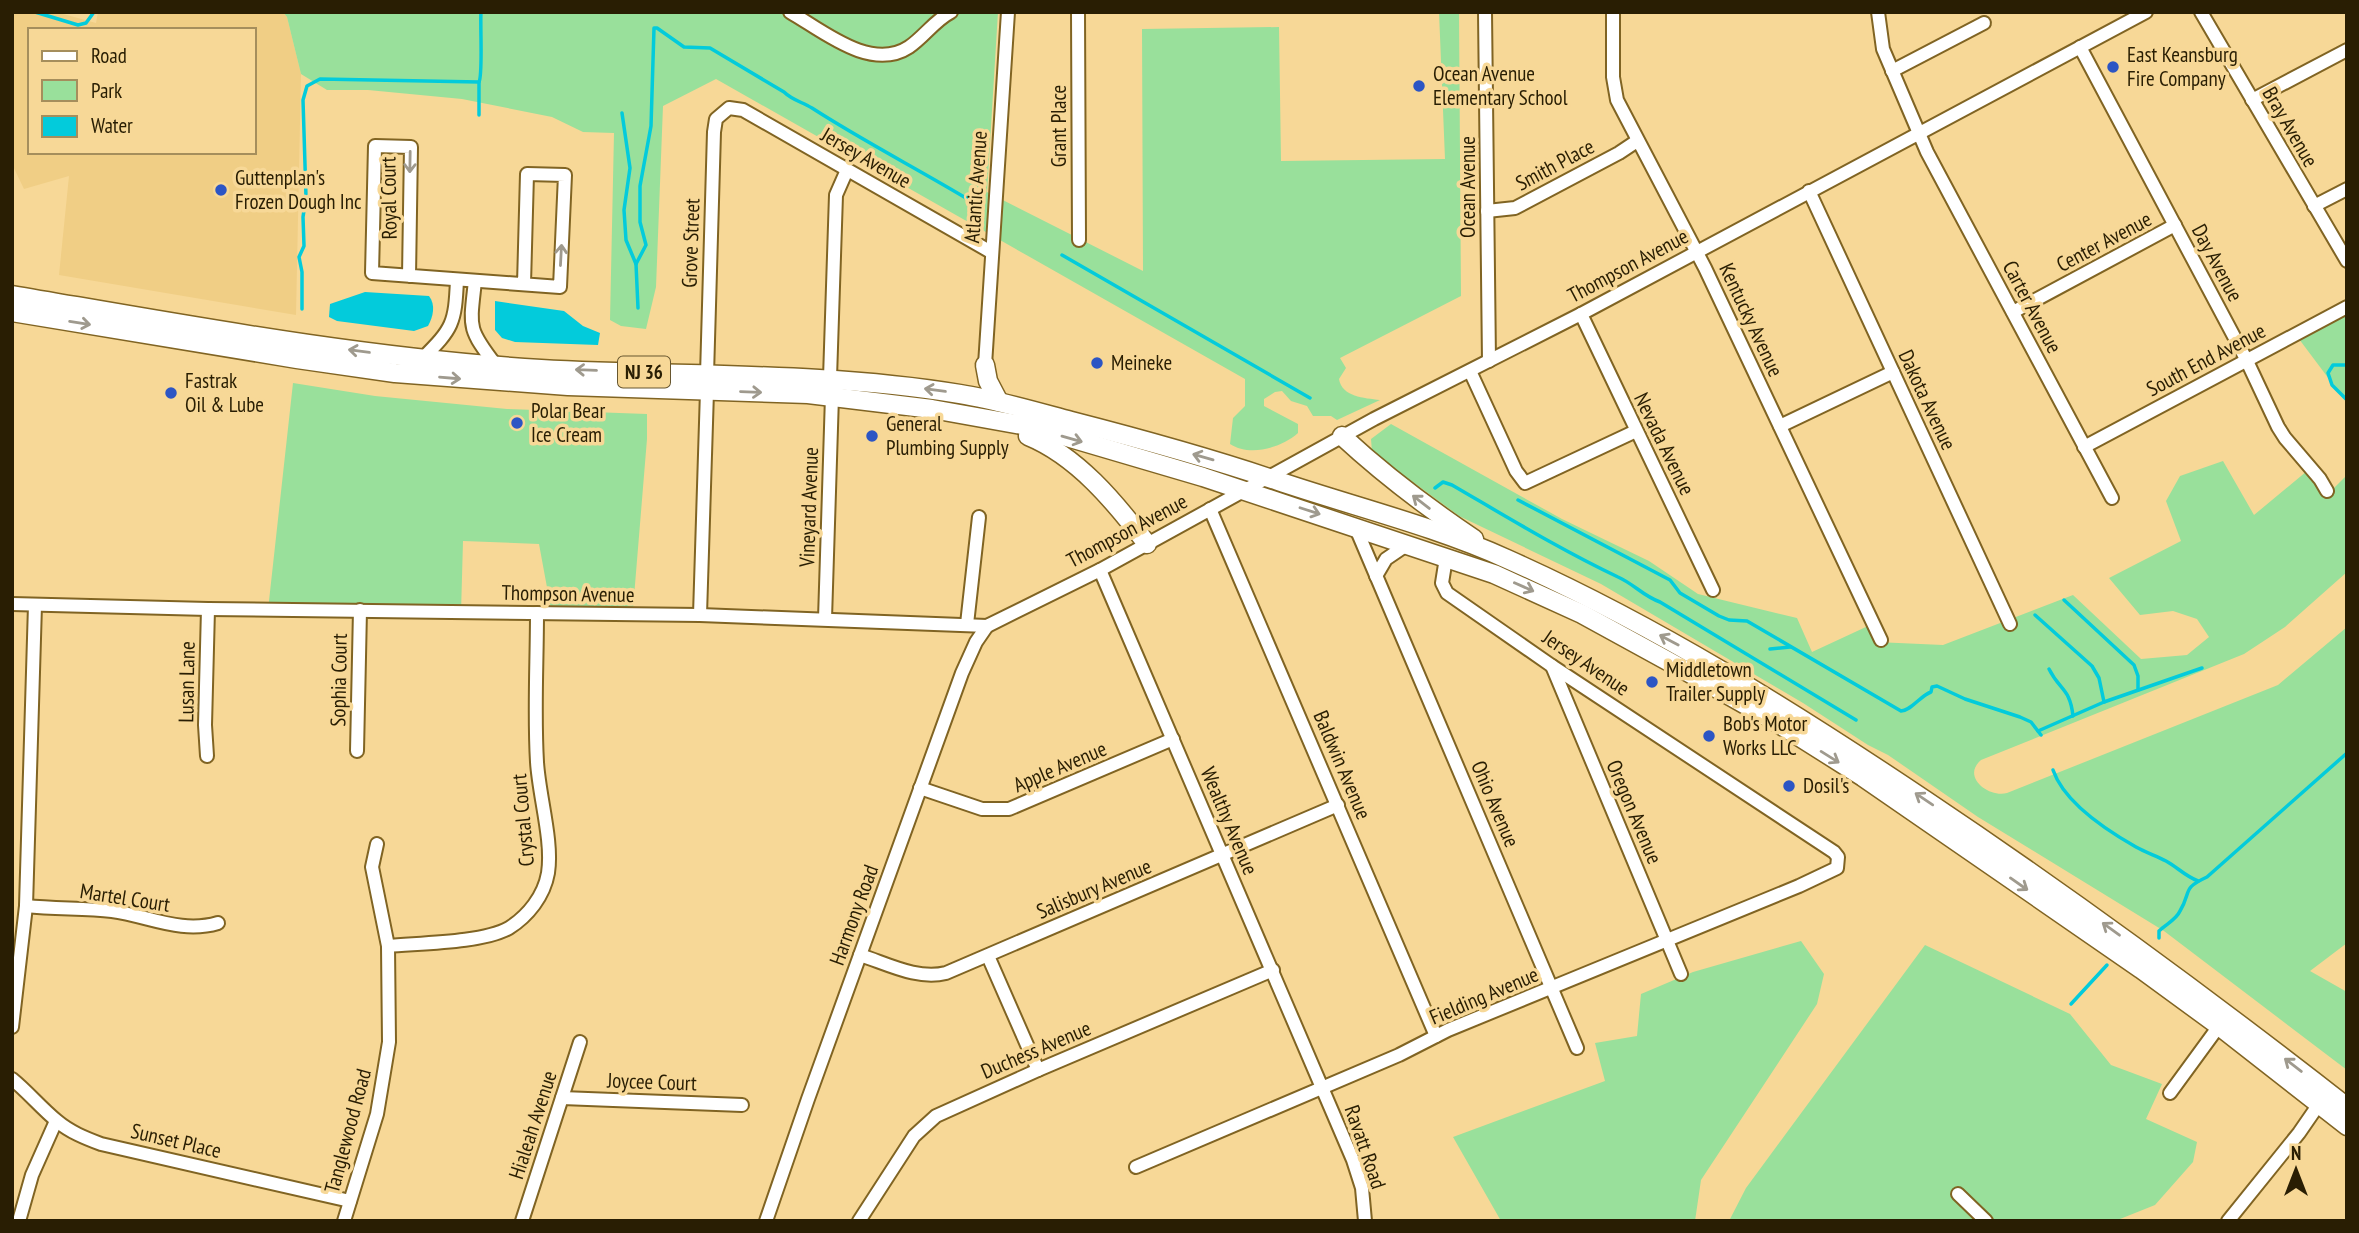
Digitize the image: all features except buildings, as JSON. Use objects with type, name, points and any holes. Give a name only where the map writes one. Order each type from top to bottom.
[{"type":"highway","name":"NJ 36","points":[[12,295],[299,343],[422,359],[707,383],[961,394],[999,401],[1141,438],[1397,518],[1497,555],[1608,606],[1698,655],[1859,755],[2043,880],[2256,1035],[2347,1107]]},
{"type":"highway","name":"NJ 36","points":[[12,312],[394,373],[557,386],[707,383]]},
{"type":"highway","points":[[961,394],[972,385],[985,365]]},
{"type":"highway","points":[[985,365],[988,381],[999,401]]},
{"type":"highway","name":"NJ 36","points":[[831,387],[1033,427],[1355,526],[1529,588],[1582,614],[1776,722],[1863,777],[2219,1026],[2347,1126]]},
{"type":"highway","points":[[989,419],[1046,443],[1076,465],[1128,519],[1147,544]]},
{"type":"highway","points":[[1342,436],[1367,460],[1437,514],[1497,555]]},
{"type":"street","points":[[790,12],[856,50],[877,57],[907,49],[951,12]]},
{"type":"street","name":"Atlantic Avenue","points":[[985,365],[1008,12]]},
{"type":"street","name":"Grant Place","points":[[1078,12],[1079,240]]},
{"type":"street","name":"Ocean Avenue","points":[[1485,12],[1489,361]]},
{"type":"street","name":"Kentucky Avenue","points":[[1613,12],[1614,90],[1617,100],[1696,251],[1881,640]]},
{"type":"street","name":"Carter Avenue","points":[[1878,12],[1883,49],[1927,152],[2112,498]]},
{"type":"street","name":"Thompson Avenue","points":[[12,604],[701,615],[987,626],[1100,570],[1342,436],[1581,314],[2146,12]]},
{"type":"street","name":"Bray Avenue","points":[[2202,12],[2347,261]]},
{"type":"street","points":[[1892,71],[1984,23]]},
{"type":"street","name":"Day Avenue","points":[[2080,47],[2246,359],[2285,438],[2327,491]]},
{"type":"street","points":[[2252,100],[2347,50]]},
{"type":"street","name":"Jersey Avenue","points":[[720,114],[729,108],[743,110],[991,252]]},
{"type":"street","name":"Grove Street","points":[[701,615],[714,132],[720,114]]},
{"type":"street","name":"Smith Place","points":[[1487,211],[1515,208],[1637,141]]},
{"type":"street","name":"Royal Court","points":[[409,276],[411,147],[375,146],[372,274],[409,276],[524,285],[560,287],[565,175],[527,174],[524,285]]},
{"type":"street","name":"Vineyard Avenue","points":[[825,619],[836,195],[847,170]]},
{"type":"street","points":[[2314,206],[2347,189]]},
{"type":"street","name":"Dakota Avenue","points":[[1809,191],[2010,624]]},
{"type":"street","name":"Center Avenue","points":[[2012,312],[2175,226]]},
{"type":"street","points":[[422,359],[445,336],[456,314],[457,280]]},
{"type":"street","points":[[475,281],[471,323],[476,338],[495,364]]},
{"type":"street","name":"South End Avenue","points":[[2084,447],[2347,307]]},
{"type":"street","name":"Nevada Avenue","points":[[1581,314],[1713,590]]},
{"type":"street","points":[[1471,371],[1516,471],[1525,483],[1636,431]]},
{"type":"street","points":[[1780,426],[1893,372]]},
{"type":"street","name":"Baldwin Avenue","points":[[1210,509],[1436,1036]]},
{"type":"street","points":[[967,624],[979,517]]},
{"type":"street","name":"Ohio Avenue","points":[[1355,526],[1577,1048]]},
{"type":"street","points":[[1376,576],[1386,559],[1408,544]]},
{"type":"street","name":"Jersey Avenue","points":[[1446,558],[1442,583],[1447,593],[1838,857]]},
{"type":"street","name":"Wealthy Avenue","points":[[1100,570],[1323,1088]]},
{"type":"street","points":[[12,1027],[26,906],[35,605]]},
{"type":"street","name":"Lusan Lane","points":[[207,756],[205,725],[208,609]]},
{"type":"street","name":"Sophia Court","points":[[358,751],[360,610]]},
{"type":"street","name":"Crystal Court","points":[[388,946],[481,937],[499,932],[521,919],[531,909],[542,890],[548,873],[549,857],[537,761],[537,612]]},
{"type":"street","name":"Harmony Road","points":[[767,1221],[920,788],[969,656],[987,626]]},
{"type":"street","name":"Oregon Avenue","points":[[1552,666],[1681,974]]},
{"type":"street","name":"Apple Avenue","points":[[920,788],[982,809],[1009,809],[1173,740]]},
{"type":"street","name":"Salisbury Avenue","points":[[860,955],[926,976],[946,973],[1338,805]]},
{"type":"street","name":"Tanglewood Road","points":[[344,1221],[371,1135],[386,1068],[390,1016],[388,946],[372,867],[377,844]]},
{"type":"street","name":"Fielding Avenue","points":[[1136,1167],[1323,1088],[1436,1036],[1830,873],[1837,868],[1838,857]]},
{"type":"street","name":"Martel Court","points":[[26,906],[116,912],[181,927],[204,927],[218,923]]},
{"type":"street","points":[[988,956],[1038,1070]]},
{"type":"street","name":"Duchess Avenue","points":[[859,1221],[914,1136],[928,1122],[945,1111],[1273,970]]},
{"type":"street","points":[[2171,1093],[2219,1026]]},
{"type":"street","name":"Hialeah Avenue","points":[[522,1221],[580,1042]]},
{"type":"street","name":"Sunset Place","points":[[12,1079],[57,1121],[77,1134],[101,1144],[350,1201]]},
{"type":"street","name":"Ravatt Road","points":[[1323,1088],[1360,1179],[1365,1221]]},
{"type":"street","name":"Joycee Court","points":[[562,1098],[742,1105]]},
{"type":"street","points":[[2228,1221],[2319,1104]]},
{"type":"street","points":[[19,1221],[32,1175],[57,1121]]},
{"type":"street","points":[[1958,1194],[1986,1221]]},
{"type":"shaded area","points":[[12,12],[56,12],[96,23],[98,12],[283,12],[287,17],[301,74],[296,315],[59,275],[69,176],[24,189],[12,164]]},
{"type":"green space","points":[[283,12],[998,12],[987,192],[1143,271],[1142,29],[1279,27],[1281,161],[1445,159],[1439,12],[1459,12],[1461,296],[1340,358],[1346,368],[1339,379],[1344,390],[1355,396],[1380,400],[1337,420],[1331,416],[1313,416],[1307,406],[1291,401],[1282,391],[1275,392],[1264,399],[1264,406],[1298,424],[1298,433],[1283,443],[1265,449],[1238,448],[1230,444],[1233,418],[1245,406],[1245,379],[716,79],[663,106],[656,287],[646,329],[621,326],[610,320],[614,133],[583,132],[552,117],[462,99],[368,90],[327,90],[301,74],[287,17]]},
{"type":"green space","points":[[2347,306],[2347,403],[2296,335]]},
{"type":"green space","points":[[293,383],[375,396],[507,409],[647,414],[633,609],[551,609],[539,544],[463,541],[461,613],[268,610]]},
{"type":"green space","points":[[1391,424],[1562,519],[1649,561],[1698,594],[1797,618],[1812,652],[1868,626],[1876,642],[1943,645],[2073,595],[2141,659],[2187,655],[2209,637],[2197,619],[2173,611],[2140,615],[2109,578],[2181,541],[2166,501],[2180,476],[2223,461],[2254,515],[2307,471],[2328,494],[2347,475],[2347,572],[2285,627],[2244,654],[1981,760],[1974,773],[1980,785],[1986,789],[2000,794],[2007,793],[2278,685],[2347,627],[2347,943],[2310,971],[2347,992],[2347,1070],[2164,931],[1978,817],[1888,755],[1601,584],[1459,516],[1372,452],[1371,439]]},
{"type":"green space","points":[[1801,941],[1824,974],[1817,1004],[1701,1180],[1695,1221],[1501,1221],[1453,1137],[1605,1081],[1595,1043],[1637,1036],[1641,994],[1693,972]]},
{"type":"green space","points":[[1925,945],[2070,1014],[2111,1065],[2162,1084],[2146,1119],[2197,1142],[2193,1162],[2155,1205],[2115,1221],[1729,1221],[1746,1188]]},
{"type":"water","points":[[365,292],[429,296],[433,311],[428,326],[414,331],[337,321],[329,317],[330,304]]},
{"type":"water","points":[[495,301],[564,311],[583,326],[600,333],[598,345],[515,342],[502,338],[495,330]]},
{"type":"waterway","points":[[35,12],[78,25],[86,23],[94,12]]},
{"type":"waterway","points":[[302,309],[302,272],[299,257],[304,246],[303,217],[306,197],[303,100],[307,86],[320,79],[479,82],[481,12]]},
{"type":"waterway","points":[[638,308],[636,264],[646,245],[640,222],[640,186],[651,126],[654,28],[684,47],[710,48],[971,201]]},
{"type":"waterway","points":[[479,82],[479,115]]},
{"type":"waterway","points":[[622,113],[630,168],[624,210],[626,240],[636,264]]},
{"type":"waterway","points":[[1062,255],[1310,398]]},
{"type":"waterway","points":[[2347,365],[2333,365],[2328,373],[2332,385],[2347,400]]},
{"type":"waterway","points":[[1435,488],[1443,482],[1452,485],[1624,580],[1856,720]]},
{"type":"waterway","points":[[1518,500],[1670,580],[1680,593],[1719,616],[1729,620],[1747,621],[1901,711],[1937,686],[1965,699],[2031,722],[2041,735]]},
{"type":"waterway","points":[[2064,600],[2134,665],[2138,676],[2138,690]]},
{"type":"waterway","points":[[2035,615],[2092,666],[2099,678],[2104,702]]},
{"type":"waterway","points":[[1770,649],[1790,647]]},
{"type":"waterway","points":[[2038,731],[2104,702],[2202,668]]},
{"type":"waterway","points":[[2049,669],[2067,695],[2073,716]]},
{"type":"waterway","points":[[2159,938],[2159,931],[2178,914],[2190,888],[2207,877],[2347,753]]},
{"type":"waterway","points":[[2053,770],[2066,793],[2099,824],[2198,881]]},
{"type":"waterway","points":[[2071,1004],[2107,965]]},
{"type":"place","name":"East Keansburg Fire Company","points":[[2113,67]]},
{"type":"place","name":"Ocean Avenue Elementary School","points":[[1419,86]]},
{"type":"place","name":"Guttenplan's Frozen Dough Inc","points":[[221,190]]},
{"type":"place","name":"Meineke","points":[[1097,363]]},
{"type":"place","name":"Fastrak Oil & Lube","points":[[171,393]]},
{"type":"place","name":"Polar Bear Ice Cream","points":[[517,423]]},
{"type":"place","name":"General Plumbing Supply","points":[[872,436]]},
{"type":"place","name":"Middletown Trailer Supply","points":[[1652,682]]},
{"type":"place","name":"Bob's Motor Works LLC","points":[[1709,736]]},
{"type":"place","name":"Dosil's","points":[[1789,786]]}]
